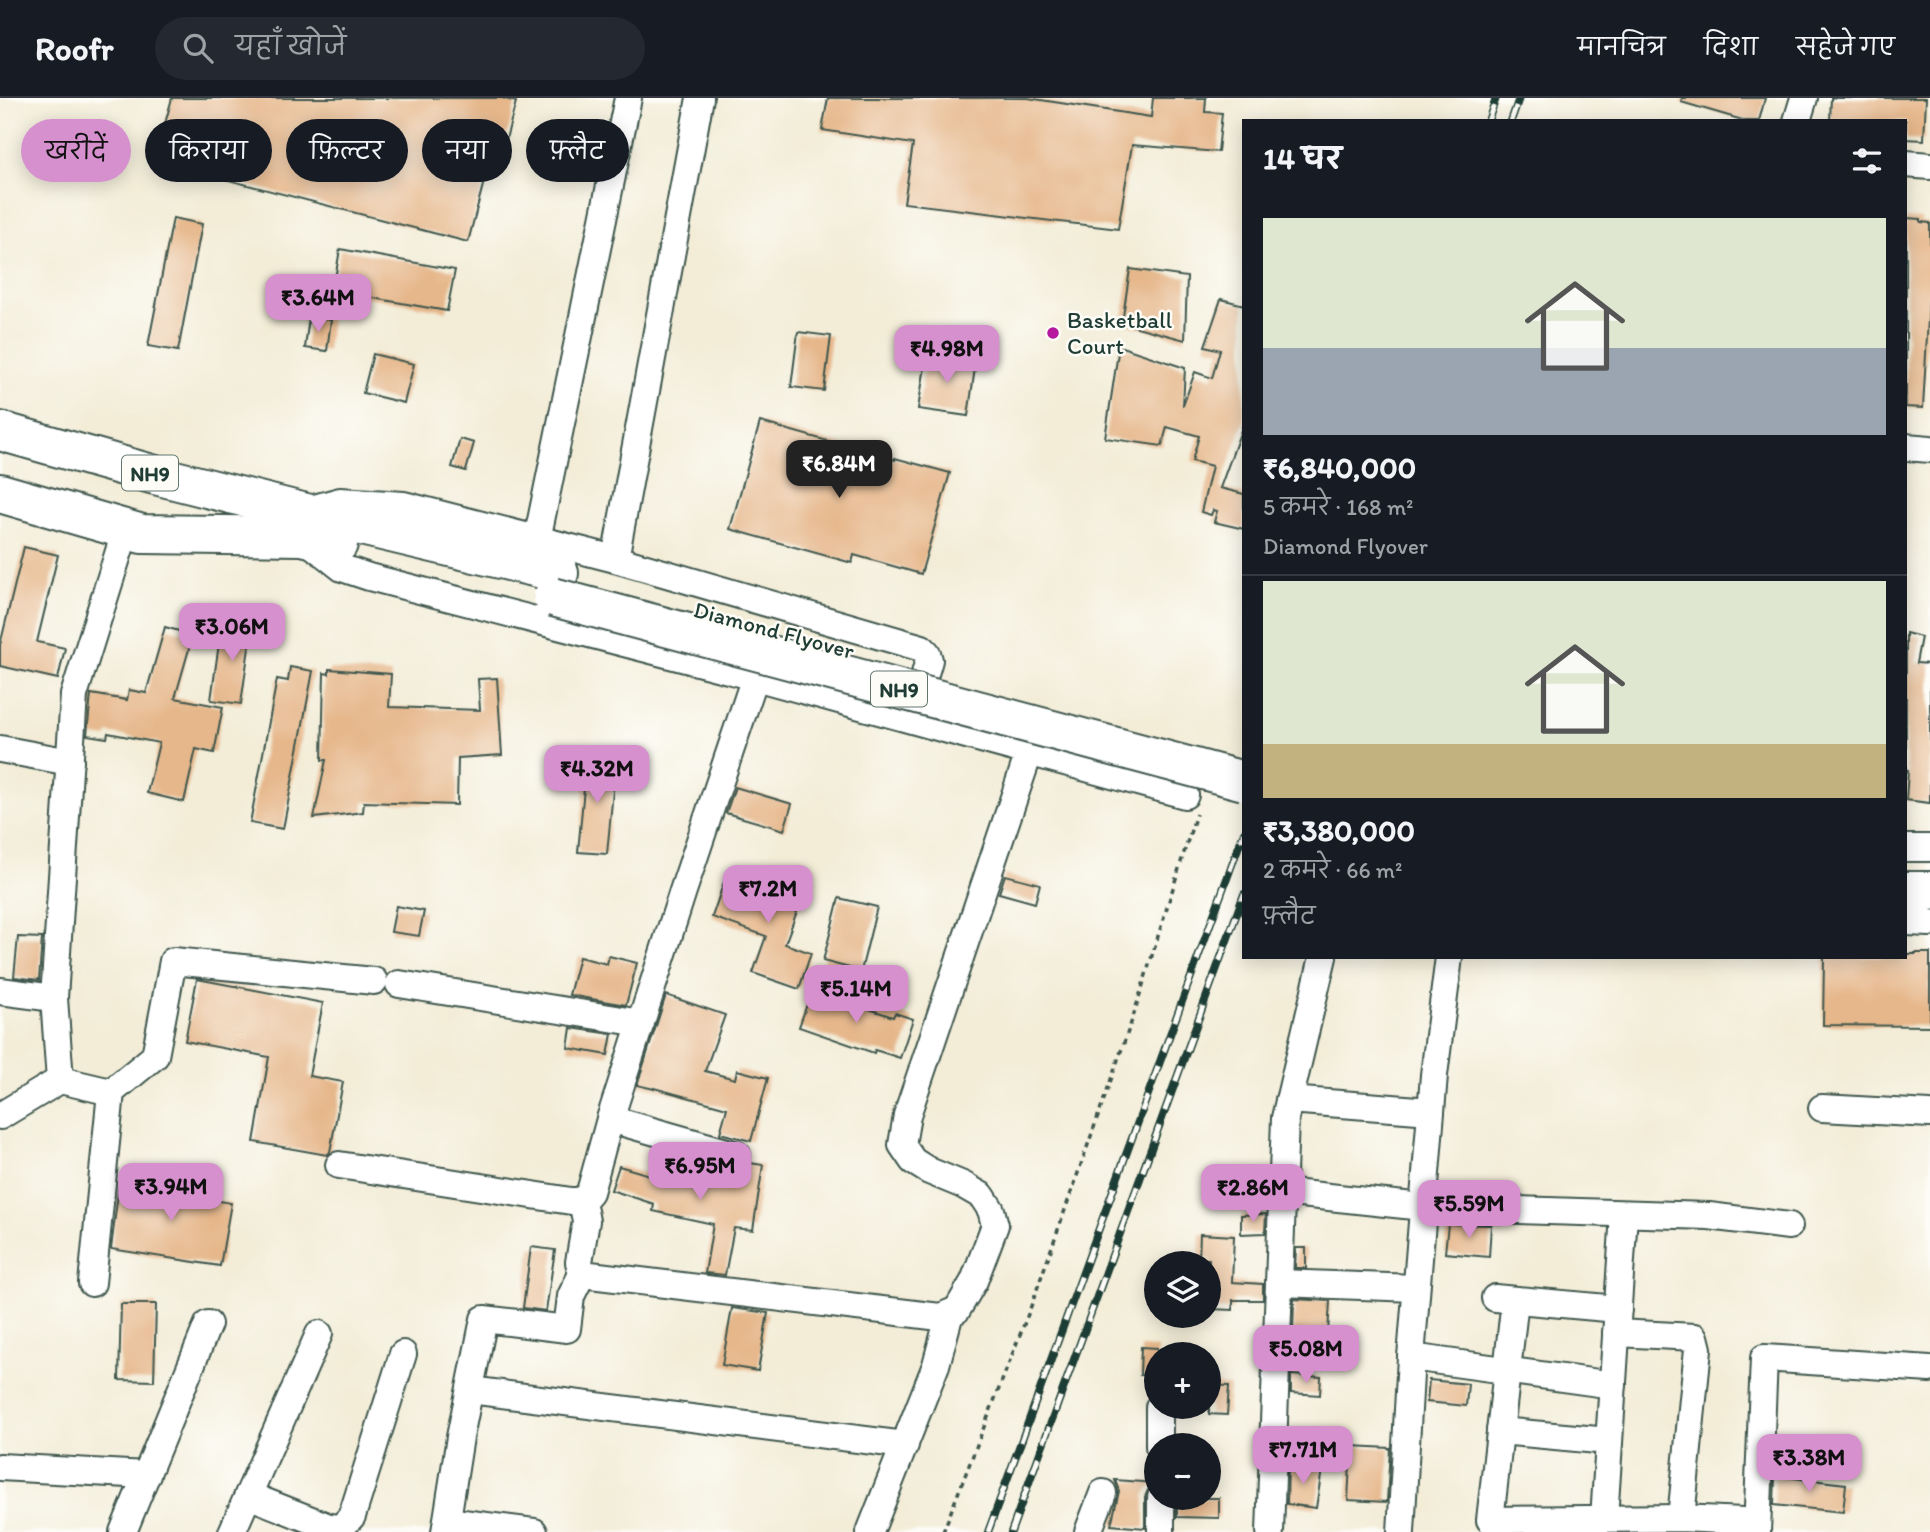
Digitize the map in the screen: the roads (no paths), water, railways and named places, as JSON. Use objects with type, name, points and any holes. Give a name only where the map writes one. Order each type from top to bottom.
[{"type":"highway","name":"NH9","points":[[0,431],[155,475],[302,524]]},
{"type":"highway","name":"NH9","points":[[0,493],[142,534],[302,524]]},
{"type":"highway","name":"Diamond Flyover","points":[[302,524],[393,546],[553,597],[1242,780]]},
{"type":"highway","name":"Diamond Flyover","points":[[393,546],[573,576],[1242,755]]},
{"type":"highway","points":[[1907,866],[1930,866]]},
{"type":"highway","points":[[1907,891],[1930,891]]},
{"type":"street","points":[[537,540],[628,98]]},
{"type":"street","points":[[615,559],[700,98]]},
{"type":"street","points":[[1798,119],[1804,98]]},
{"type":"street","points":[[1907,164],[1930,166]]},
{"type":"street","points":[[1907,447],[1930,449]]},
{"type":"street","points":[[911,720],[929,660],[922,648],[615,559],[404,505],[340,501],[302,524],[342,568],[369,577],[755,677],[1029,753],[1191,803]]},
{"type":"street","points":[[60,1080],[54,998],[74,695],[126,529]]},
{"type":"street","points":[[534,1532],[446,1527],[484,1319],[567,1329],[571,1296],[582,1274],[579,1262],[586,1221],[582,1202],[592,1188],[610,1119],[755,677]]},
{"type":"street","points":[[0,749],[70,762]]},
{"type":"street","points":[[582,1274],[940,1317],[957,1310],[974,1281],[995,1225],[991,1210],[982,1196],[913,1161],[902,1145],[907,1115],[1029,753]]},
{"type":"street","points":[[1907,848],[1930,848]]},
{"type":"street","points":[[1907,922],[1930,923]]},
{"type":"street","points":[[1270,1532],[1285,1118],[1323,959]]},
{"type":"street","points":[[1401,1532],[1416,1288],[1445,959]]},
{"type":"street","points":[[92,1283],[111,1092],[156,1056],[173,961],[387,983],[641,1023]]},
{"type":"street","points":[[0,991],[54,998]]},
{"type":"street","points":[[0,1116],[60,1080],[111,1092]]},
{"type":"street","points":[[1289,1100],[1431,1111]]},
{"type":"street","points":[[1822,1108],[1930,1114]]},
{"type":"street","points":[[610,1119],[737,1155]]},
{"type":"street","points":[[340,1165],[582,1202]]},
{"type":"street","points":[[1282,1192],[1423,1207],[1709,1216],[1789,1226]]},
{"type":"street","points":[[1604,1519],[1624,1214]]},
{"type":"street","points":[[1279,1283],[1416,1288]]},
{"type":"street","points":[[1681,1518],[1698,1349],[1695,1337],[1505,1299],[1506,1370],[1490,1520],[1681,1518],[1750,1526],[1764,1358],[1930,1369]]},
{"type":"street","points":[[870,1532],[936,1365],[950,1313]]},
{"type":"street","points":[[123,1532],[208,1324]]},
{"type":"street","points":[[232,1532],[318,1334]]},
{"type":"street","points":[[248,1495],[329,1527],[341,1528],[352,1516],[403,1354]]},
{"type":"street","points":[[1411,1357],[1613,1385]]},
{"type":"street","points":[[470,1390],[905,1445]]},
{"type":"street","points":[[1500,1431],[1609,1441]]},
{"type":"street","points":[[0,1467],[147,1475]]},
{"type":"street","points":[[1088,1532],[1103,1493]]},
{"type":"street","points":[[1160,1510],[1161,1532]]},
{"type":"railway","points":[[1489,119],[1496,98]]},
{"type":"railway","points":[[1512,119],[1519,98]]},
{"type":"railway","points":[[988,1532],[1242,837]]},
{"type":"railway","points":[[1011,1532],[1242,899]]},
{"type":"place","name":"Basketball Court","points":[[1053,333]]}]
